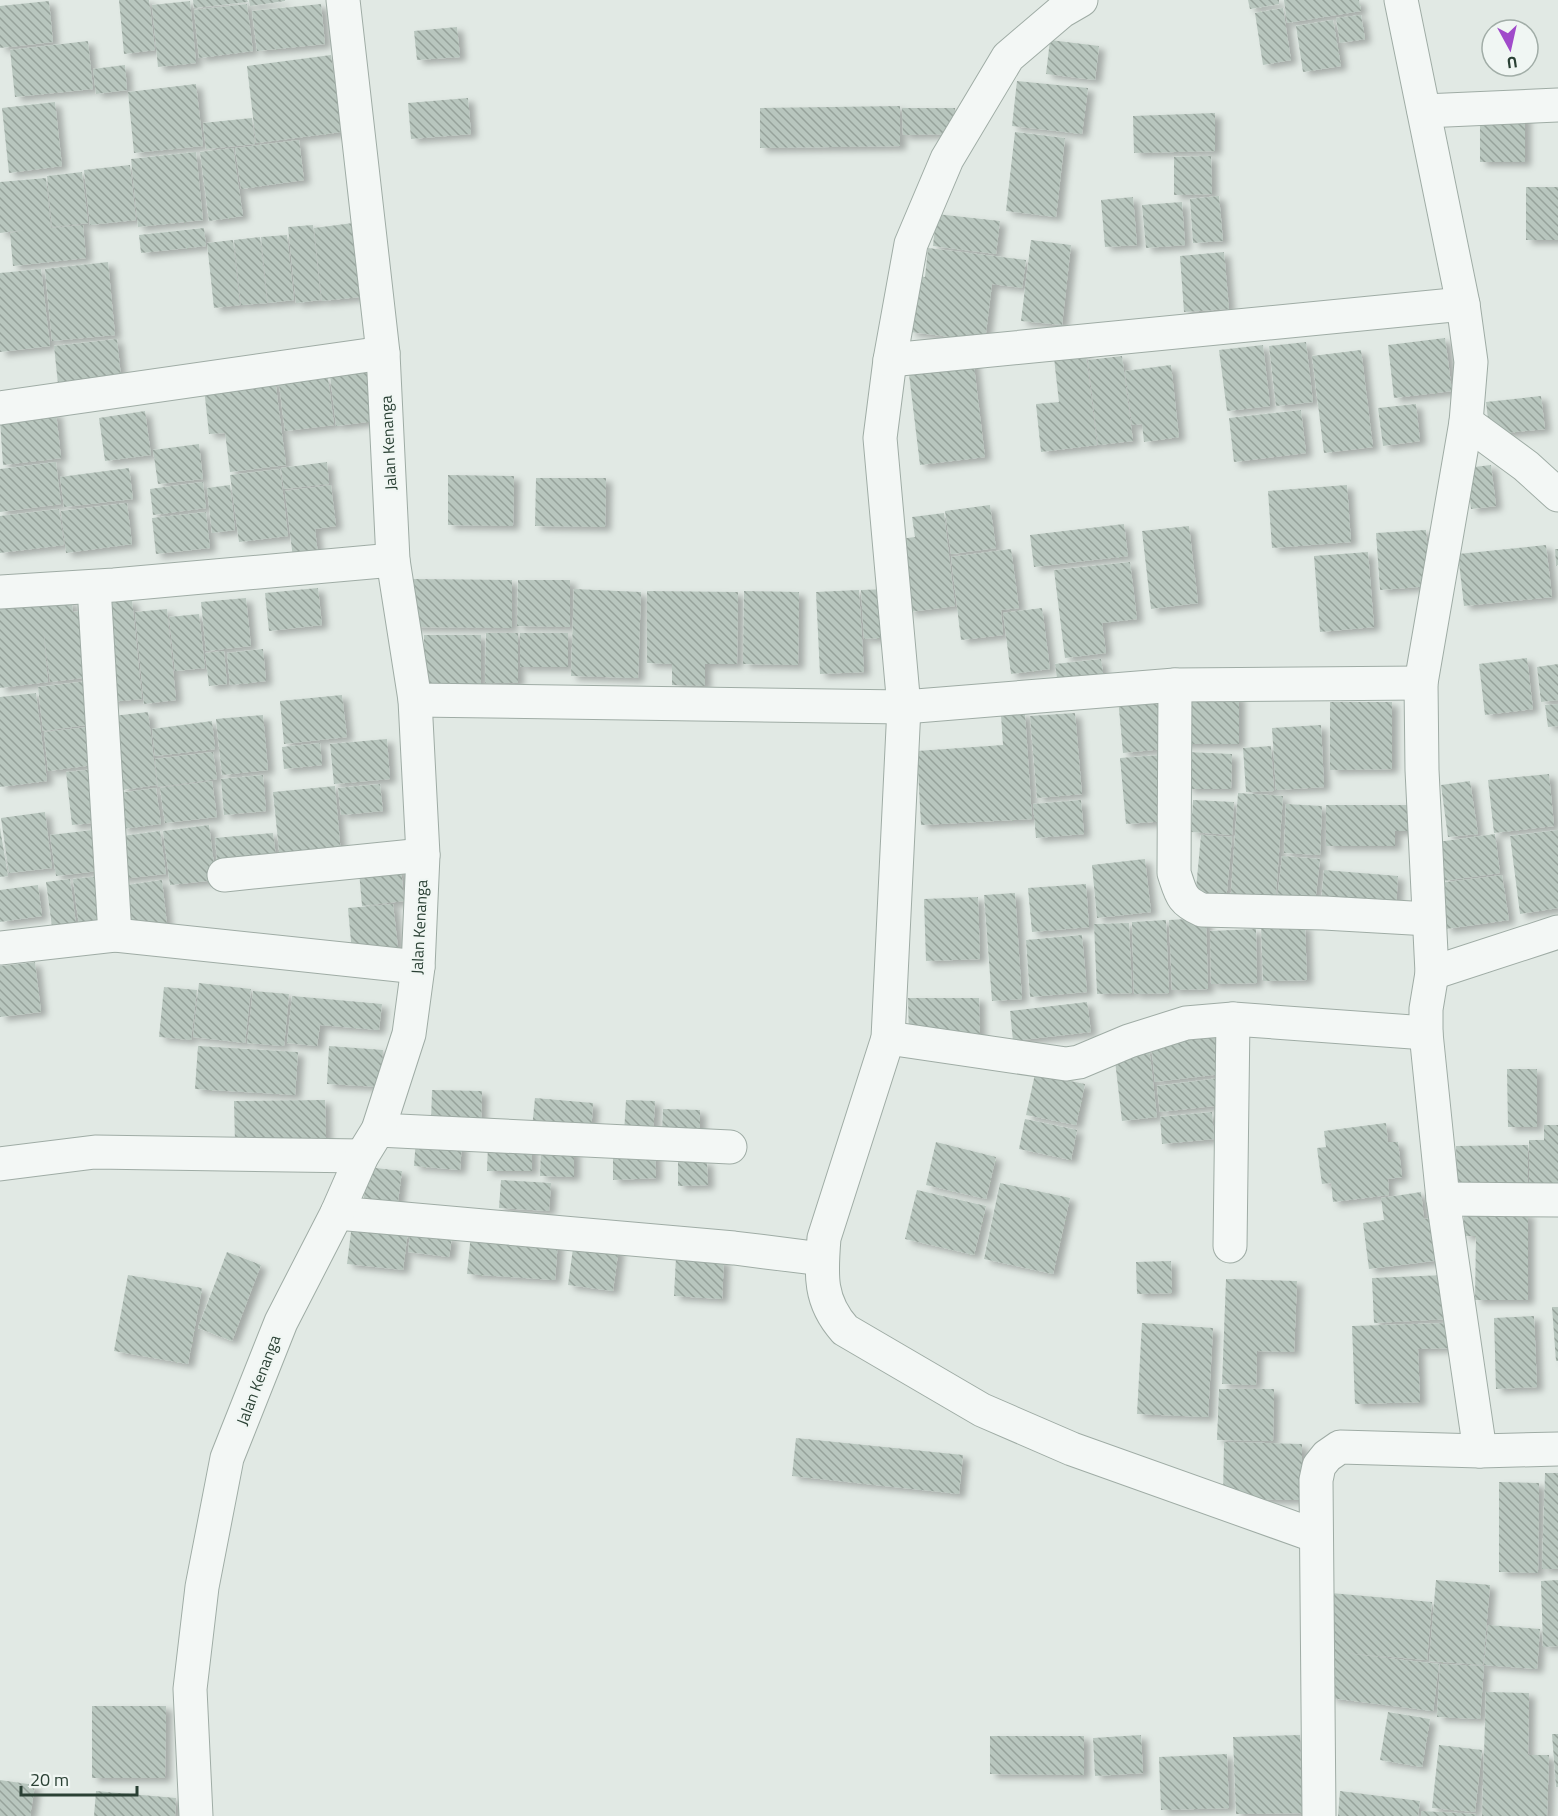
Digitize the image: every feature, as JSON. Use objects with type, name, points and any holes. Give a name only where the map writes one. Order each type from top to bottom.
[{"type":"street","name":"Jalan Kenanga","points":[[196,1816],[190,1689],[202,1587],[227,1458],[280,1322],[337,1213],[370,1143],[409,1034],[418,967],[423,855],[415,700],[393,560],[383,353],[343,0]]},
{"type":"street","points":[[1081,0],[1062,11],[1008,57],[947,159],[911,244],[890,360],[880,438],[904,707],[888,1038],[824,1238],[822,1259],[824,1295],[833,1316],[845,1330],[982,1410],[1072,1449],[1316,1536]]},
{"type":"street","points":[[1401,0],[1463,304],[1472,362],[1466,422],[1421,683],[1422,770],[1432,973],[1426,1009],[1426,1032],[1443,1199],[1480,1451]]},
{"type":"street","points":[[1424,111],[1558,105]]},
{"type":"street","points":[[890,360],[1463,304]]},
{"type":"street","points":[[0,408],[383,353]]},
{"type":"street","points":[[1466,422],[1526,466],[1558,495]]},
{"type":"street","points":[[0,592],[94,587],[393,560]]},
{"type":"street","points":[[94,587],[116,934]]},
{"type":"street","points":[[415,700],[904,707],[1175,684],[1421,683]]},
{"type":"street","points":[[1175,684],[1174,873],[1180,891],[1188,904],[1202,910],[1324,913],[1429,919]]},
{"type":"street","points":[[224,875],[423,855]]},
{"type":"street","points":[[1432,973],[1558,932]]},
{"type":"street","points":[[0,948],[116,934],[418,967]]},
{"type":"street","points":[[888,1038],[1066,1064],[1079,1062],[1129,1041],[1186,1023],[1233,1019],[1426,1032]]},
{"type":"street","points":[[1230,1246],[1233,1019]]},
{"type":"street","points":[[0,1164],[95,1152],[370,1143],[730,1147]]},
{"type":"street","points":[[1443,1199],[1558,1200]]},
{"type":"street","points":[[337,1213],[734,1248],[822,1259]]},
{"type":"street","points":[[1318,1816],[1316,1480],[1319,1466],[1327,1456],[1340,1447],[1480,1451],[1558,1449]]},
{"type":"building","points":[[119,0],[149,0],[155,50],[124,54]]},
{"type":"building","points":[[193,0],[247,0],[248,2],[194,8]]},
{"type":"building","points":[[249,0],[285,0],[285,1],[250,6]]},
{"type":"building","points":[[1248,0],[1279,0],[1279,4],[1250,9]]},
{"type":"building","points":[[1284,0],[1359,0],[1361,11],[1287,23]]},
{"type":"building","points":[[49,1],[53,42],[0,48],[0,6]]},
{"type":"building","points":[[190,1],[196,63],[158,67],[152,5]]},
{"type":"building","points":[[247,4],[253,51],[199,58],[194,10]]},
{"type":"building","points":[[321,4],[325,44],[257,51],[252,11]]},
{"type":"building","points":[[1283,8],[1291,60],[1263,65],[1255,13]]},
{"type":"building","points":[[1361,15],[1365,39],[1340,43],[1336,18]]},
{"type":"building","points":[[1333,20],[1341,66],[1303,72],[1296,26]]},
{"type":"building","points":[[457,27],[460,57],[417,60],[414,31]]},
{"type":"building","points":[[1050,40],[1099,46],[1095,80],[1046,74]]},
{"type":"building","points":[[88,41],[93,89],[15,97],[10,50]]},
{"type":"building","points":[[331,55],[342,132],[256,143],[247,66]]},
{"type":"building","points":[[125,65],[127,90],[96,94],[93,69]]},
{"type":"building","points":[[1017,81],[1088,88],[1082,134],[1012,126]]},
{"type":"building","points":[[196,84],[203,146],[134,153],[128,92]]},
{"type":"building","points":[[468,98],[471,134],[411,139],[408,103]]},
{"type":"building","points":[[55,102],[62,166],[9,173],[2,108]]},
{"type":"building","points":[[900,106],[900,146],[760,148],[760,108]]},
{"type":"building","points":[[902,108],[955,108],[955,134],[903,135]]},
{"type":"building","points":[[1480,110],[1525,111],[1525,162],[1480,162]]},
{"type":"building","points":[[1215,113],[1215,151],[1134,153],[1133,116]]},
{"type":"building","points":[[252,118],[255,144],[206,149],[203,123]]},
{"type":"building","points":[[1015,132],[1065,138],[1056,217],[1006,211]]},
{"type":"building","points":[[299,140],[304,180],[241,189],[235,148]]},
{"type":"building","points":[[233,148],[243,216],[209,221],[200,152]]},
{"type":"building","points":[[196,152],[203,220],[138,227],[131,159]]},
{"type":"building","points":[[1211,156],[1212,194],[1174,195],[1174,157]]},
{"type":"building","points":[[130,165],[136,220],[90,225],[84,170]]},
{"type":"building","points":[[82,172],[88,223],[52,227],[47,176]]},
{"type":"building","points":[[46,178],[51,228],[83,225],[86,258],[13,266],[10,233],[24,230],[0,233],[0,182]]},
{"type":"building","points":[[1526,187],[1558,187],[1558,240],[1526,240]]},
{"type":"building","points":[[1219,196],[1223,241],[1193,243],[1190,199]]},
{"type":"building","points":[[1133,197],[1137,245],[1105,247],[1101,200]]},
{"type":"building","points":[[1182,202],[1185,245],[1146,248],[1142,205]]},
{"type":"building","points":[[936,214],[1000,221],[996,254],[933,246]]},
{"type":"building","points":[[353,223],[368,296],[322,301],[314,228]]},
{"type":"building","points":[[313,225],[321,300],[296,303],[288,227]]},
{"type":"building","points":[[204,228],[206,246],[141,253],[139,235]]},
{"type":"building","points":[[287,235],[294,300],[268,303],[261,237]]},
{"type":"building","points":[[260,237],[267,303],[241,305],[234,240]]},
{"type":"building","points":[[233,240],[240,305],[214,308],[207,243]]},
{"type":"building","points":[[1031,240],[1071,245],[1062,325],[1021,321]]},
{"type":"building","points":[[928,248],[1026,260],[1022,288],[992,284],[985,341],[910,332],[917,276],[925,277]]},
{"type":"building","points":[[1224,252],[1229,309],[1184,312],[1180,256]]},
{"type":"building","points":[[108,262],[115,335],[52,341],[45,269]]},
{"type":"building","points":[[41,269],[50,346],[0,352],[0,273]]},
{"type":"building","points":[[1445,338],[1452,391],[1394,398],[1388,345]]},
{"type":"building","points":[[117,339],[121,377],[58,384],[54,346]]},
{"type":"building","points":[[1306,342],[1313,402],[1276,406],[1269,346]]},
{"type":"building","points":[[1263,345],[1270,406],[1227,411],[1219,350]]},
{"type":"building","points":[[1361,350],[1373,447],[1324,453],[1312,356]]},
{"type":"building","points":[[1086,354],[1097,445],[1041,452],[1036,404],[1059,402],[1054,358]]},
{"type":"building","points":[[1122,356],[1133,441],[1098,445],[1088,360]]},
{"type":"building","points":[[973,358],[985,457],[920,465],[908,366]]},
{"type":"building","points":[[1171,365],[1179,437],[1144,442],[1142,424],[1132,425],[1125,371]]},
{"type":"building","points":[[367,371],[374,421],[336,426],[330,375]]},
{"type":"building","points":[[328,378],[334,425],[285,431],[279,384]]},
{"type":"building","points":[[275,379],[286,465],[230,472],[225,433],[209,434],[204,388]]},
{"type":"building","points":[[1541,396],[1545,429],[1496,434],[1489,427],[1486,402]]},
{"type":"building","points":[[1416,404],[1420,441],[1383,446],[1378,408]]},
{"type":"building","points":[[1301,410],[1306,453],[1234,462],[1229,418]]},
{"type":"building","points":[[145,411],[151,455],[105,461],[99,418]]},
{"type":"building","points":[[56,412],[61,458],[3,465],[0,420]]},
{"type":"building","points":[[199,444],[203,479],[158,484],[153,450]]},
{"type":"building","points":[[56,462],[61,504],[0,512],[0,469]]},
{"type":"building","points":[[327,462],[329,484],[284,489],[281,468]]},
{"type":"building","points":[[1491,465],[1496,506],[1471,509],[1466,468]]},
{"type":"building","points":[[129,468],[133,499],[64,507],[60,477]]},
{"type":"building","points":[[280,469],[288,536],[239,542],[230,475]]},
{"type":"building","points":[[448,475],[514,476],[513,526],[448,525]]},
{"type":"building","points":[[536,478],[606,478],[605,527],[535,526]]},
{"type":"building","points":[[203,482],[206,508],[153,515],[150,489]]},
{"type":"building","points":[[230,485],[235,530],[212,533],[207,488]]},
{"type":"building","points":[[331,485],[336,526],[315,529],[319,563],[294,567],[285,491]]},
{"type":"building","points":[[1347,485],[1351,542],[1272,548],[1268,491]]},
{"type":"building","points":[[127,503],[132,544],[66,553],[61,511]]},
{"type":"building","points":[[990,505],[996,548],[951,554],[945,511]]},
{"type":"building","points":[[59,509],[64,545],[0,553],[0,516]]},
{"type":"building","points":[[206,512],[210,548],[156,554],[152,518]]},
{"type":"building","points":[[944,513],[955,606],[909,612],[900,539],[915,537],[912,517]]},
{"type":"building","points":[[1124,524],[1128,556],[1034,567],[1030,535]]},
{"type":"building","points":[[1189,526],[1198,603],[1151,609],[1142,531]]},
{"type":"building","points":[[1426,530],[1431,586],[1380,590],[1376,533]]},
{"type":"building","points":[[1546,545],[1552,597],[1464,606],[1458,554]]},
{"type":"building","points":[[1011,549],[1019,608],[1001,610],[1003,635],[961,640],[951,557]]},
{"type":"building","points":[[1555,549],[1558,549],[1558,565],[1556,566]]},
{"type":"building","points":[[1368,552],[1374,627],[1320,632],[1314,556]]},
{"type":"building","points":[[1130,562],[1137,619],[1102,623],[1106,653],[1065,658],[1054,570]]},
{"type":"building","points":[[412,579],[512,580],[512,628],[411,627]]},
{"type":"building","points":[[518,580],[570,580],[570,627],[517,626]]},
{"type":"building","points":[[318,588],[322,625],[269,631],[265,593]]},
{"type":"building","points":[[574,589],[641,592],[638,678],[571,676]]},
{"type":"building","points":[[888,589],[891,637],[864,639],[861,590]]},
{"type":"building","points":[[859,590],[864,672],[820,674],[816,592]]},
{"type":"building","points":[[647,591],[738,592],[737,664],[705,664],[705,686],[672,685],[672,664],[647,663]]},
{"type":"building","points":[[744,591],[799,592],[798,665],[743,664]]},
{"type":"building","points":[[246,598],[251,646],[206,651],[201,602]]},
{"type":"building","points":[[132,600],[142,699],[109,702],[99,603]]},
{"type":"building","points":[[72,601],[73,612],[90,610],[98,676],[50,682],[43,627],[48,682],[0,688],[0,608]]},
{"type":"building","points":[[1042,608],[1050,669],[1011,674],[1003,613]]},
{"type":"building","points":[[167,609],[176,700],[144,704],[135,612]]},
{"type":"building","points":[[199,614],[205,668],[175,671],[169,617]]},
{"type":"building","points":[[486,633],[518,633],[518,683],[485,683]]},
{"type":"building","points":[[520,633],[568,633],[568,667],[520,667]]},
{"type":"building","points":[[424,635],[481,635],[481,685],[424,684]]},
{"type":"building","points":[[263,649],[266,681],[230,685],[227,653]]},
{"type":"building","points":[[224,651],[227,684],[209,686],[205,653]]},
{"type":"building","points":[[1527,658],[1533,709],[1485,715],[1479,664]]},
{"type":"building","points":[[1101,659],[1104,680],[1058,685],[1055,664]]},
{"type":"building","points":[[1558,664],[1558,700],[1541,702],[1537,667]]},
{"type":"building","points":[[89,681],[94,724],[43,731],[38,687]]},
{"type":"building","points":[[36,693],[47,781],[0,787],[0,697]]},
{"type":"building","points":[[342,695],[347,737],[284,744],[280,701]]},
{"type":"building","points":[[1159,695],[1163,749],[1123,753],[1118,698]]},
{"type":"building","points":[[1180,695],[1239,695],[1239,744],[1180,744]]},
{"type":"building","points":[[1330,702],[1392,702],[1392,769],[1330,770]]},
{"type":"building","points":[[1558,704],[1558,726],[1548,727],[1545,705]]},
{"type":"building","points":[[148,712],[157,785],[122,790],[113,716]]},
{"type":"building","points":[[1025,713],[1032,819],[921,825],[917,751],[1003,745],[1001,715]]},
{"type":"building","points":[[1075,713],[1082,794],[1037,798],[1030,716]]},
{"type":"building","points":[[263,715],[268,770],[222,775],[216,719]]},
{"type":"building","points":[[212,721],[215,749],[155,756],[152,729]]},
{"type":"building","points":[[1321,725],[1324,787],[1276,790],[1272,728]]},
{"type":"building","points":[[96,726],[101,764],[48,771],[44,732]]},
{"type":"building","points":[[387,739],[390,779],[334,784],[330,744]]},
{"type":"building","points":[[320,743],[322,765],[284,769],[282,747]]},
{"type":"building","points":[[1271,746],[1274,791],[1246,792],[1243,748]]},
{"type":"building","points":[[213,752],[217,779],[158,787],[155,759]]},
{"type":"building","points":[[1187,752],[1232,754],[1231,789],[1187,789]]},
{"type":"building","points":[[1161,755],[1167,821],[1126,824],[1120,758]]},
{"type":"building","points":[[96,769],[103,822],[72,825],[66,772]]},
{"type":"building","points":[[1549,774],[1554,826],[1494,833],[1488,780]]},
{"type":"building","points":[[263,775],[266,811],[224,815],[221,779]]},
{"type":"building","points":[[212,781],[217,817],[165,823],[160,788]]},
{"type":"building","points":[[1470,781],[1478,834],[1448,837],[1441,785]]},
{"type":"building","points":[[380,784],[383,811],[341,815],[338,788]]},
{"type":"building","points":[[335,786],[341,854],[280,860],[273,792]]},
{"type":"building","points":[[156,788],[161,824],[122,829],[118,793]]},
{"type":"building","points":[[1238,793],[1283,796],[1275,909],[1230,906]]},
{"type":"building","points":[[1081,800],[1084,834],[1036,838],[1033,804]]},
{"type":"building","points":[[1193,800],[1234,802],[1232,835],[1191,832]]},
{"type":"building","points":[[1286,804],[1322,806],[1320,855],[1284,853]]},
{"type":"building","points":[[1326,805],[1413,805],[1413,831],[1395,831],[1395,846],[1326,846]]},
{"type":"building","points":[[45,812],[52,868],[9,873],[1,818]]},
{"type":"building","points":[[209,825],[216,880],[170,885],[163,831]]},
{"type":"building","points":[[0,828],[8,876],[0,877]]},
{"type":"building","points":[[101,829],[106,870],[56,876],[50,835]]},
{"type":"building","points":[[1558,830],[1558,908],[1520,914],[1510,836]]},
{"type":"building","points":[[160,831],[166,874],[120,879],[115,837]]},
{"type":"building","points":[[273,833],[276,856],[217,861],[215,838]]},
{"type":"building","points":[[1495,834],[1500,873],[1443,881],[1438,842]]},
{"type":"building","points":[[1201,835],[1232,837],[1226,902],[1195,900]]},
{"type":"building","points":[[1282,856],[1320,859],[1315,903],[1277,900]]},
{"type":"building","points":[[1145,859],[1151,912],[1097,918],[1092,865]]},
{"type":"building","points":[[401,867],[404,901],[362,906],[359,871]]},
{"type":"building","points":[[1324,870],[1398,876],[1396,908],[1321,903]]},
{"type":"building","points":[[1502,875],[1509,920],[1446,929],[1439,883]]},
{"type":"building","points":[[101,876],[107,922],[79,926],[73,879]]},
{"type":"building","points":[[70,879],[76,924],[52,927],[46,882]]},
{"type":"building","points":[[162,880],[167,925],[125,930],[120,886]]},
{"type":"building","points":[[1086,884],[1089,927],[1032,932],[1028,888]]},
{"type":"building","points":[[38,885],[42,916],[0,922],[0,890]]},
{"type":"building","points":[[1015,893],[1022,999],[992,1001],[984,895]]},
{"type":"building","points":[[978,897],[980,959],[926,961],[924,899]]},
{"type":"building","points":[[393,904],[398,948],[352,953],[348,908]]},
{"type":"building","points":[[1206,918],[1208,989],[1172,990],[1169,920]]},
{"type":"building","points":[[1166,920],[1169,993],[1134,994],[1132,922]]},
{"type":"building","points":[[1129,923],[1132,993],[1097,994],[1094,924]]},
{"type":"building","points":[[1305,925],[1307,980],[1263,981],[1261,926]]},
{"type":"building","points":[[1256,929],[1257,983],[1211,984],[1210,931]]},
{"type":"building","points":[[1082,935],[1087,992],[1030,997],[1026,940]]},
{"type":"building","points":[[35,962],[41,1012],[0,1017],[0,966]]},
{"type":"building","points":[[199,983],[251,989],[245,1043],[193,1037]]},
{"type":"building","points":[[164,987],[197,990],[191,1040],[159,1037]]},
{"type":"building","points":[[253,991],[289,994],[284,1046],[247,1043]]},
{"type":"building","points":[[292,996],[382,1004],[379,1030],[320,1025],[317,1046],[287,1043]]},
{"type":"building","points":[[908,998],[979,998],[980,1037],[909,1037]]},
{"type":"building","points":[[1087,1002],[1091,1032],[1013,1041],[1010,1011]]},
{"type":"building","points":[[1216,1032],[1222,1074],[1155,1082],[1151,1040]]},
{"type":"building","points":[[198,1046],[298,1052],[295,1095],[195,1089]]},
{"type":"building","points":[[329,1046],[383,1050],[381,1087],[327,1084]]},
{"type":"building","points":[[1149,1047],[1157,1117],[1122,1121],[1114,1052]]},
{"type":"building","points":[[1507,1069],[1537,1069],[1537,1127],[1508,1127]]},
{"type":"building","points":[[1035,1074],[1085,1084],[1076,1125],[1026,1115]]},
{"type":"building","points":[[1219,1078],[1223,1105],[1160,1112],[1157,1086]]},
{"type":"building","points":[[432,1090],[482,1091],[481,1123],[431,1122]]},
{"type":"building","points":[[535,1098],[593,1103],[591,1134],[532,1129]]},
{"type":"building","points":[[325,1100],[326,1141],[235,1142],[234,1101]]},
{"type":"building","points":[[626,1100],[655,1101],[653,1136],[624,1134]]},
{"type":"building","points":[[663,1109],[700,1110],[700,1133],[662,1132]]},
{"type":"building","points":[[1212,1112],[1214,1139],[1162,1144],[1160,1117]]},
{"type":"building","points":[[1025,1119],[1077,1130],[1071,1160],[1019,1149]]},
{"type":"building","points":[[1386,1123],[1388,1142],[1398,1142],[1402,1177],[1388,1179],[1389,1195],[1333,1202],[1331,1183],[1322,1184],[1317,1148],[1326,1147],[1324,1131]]},
{"type":"building","points":[[1544,1125],[1558,1125],[1558,1193],[1529,1194],[1529,1140],[1544,1140]]},
{"type":"building","points":[[416,1139],[462,1143],[460,1170],[414,1166]]},
{"type":"building","points":[[936,1142],[996,1157],[986,1199],[926,1185]]},
{"type":"building","points":[[488,1144],[532,1145],[532,1171],[487,1171]]},
{"type":"building","points":[[1528,1145],[1528,1187],[1457,1188],[1456,1146]]},
{"type":"building","points":[[655,1147],[656,1178],[613,1180],[613,1149]]},
{"type":"building","points":[[541,1148],[574,1149],[574,1177],[540,1176]]},
{"type":"building","points":[[707,1161],[708,1185],[678,1186],[678,1162]]},
{"type":"building","points":[[367,1167],[402,1171],[397,1209],[363,1205]]},
{"type":"building","points":[[501,1180],[551,1183],[549,1211],[499,1208]]},
{"type":"building","points":[[1000,1183],[1070,1198],[1053,1274],[984,1259]]},
{"type":"building","points":[[917,1190],[986,1206],[974,1255],[905,1239]]},
{"type":"building","points":[[1421,1192],[1424,1219],[1436,1217],[1442,1260],[1369,1269],[1363,1223],[1384,1220],[1381,1198]]},
{"type":"building","points":[[1464,1213],[1528,1213],[1528,1300],[1475,1300],[1476,1236],[1464,1236]]},
{"type":"building","points":[[352,1224],[408,1231],[403,1270],[347,1264]]},
{"type":"building","points":[[410,1232],[452,1237],[449,1257],[408,1252]]},
{"type":"building","points":[[471,1234],[558,1241],[555,1280],[467,1274]]},
{"type":"building","points":[[574,1241],[619,1247],[613,1291],[568,1285]]},
{"type":"building","points":[[227,1252],[261,1265],[232,1341],[198,1328]]},
{"type":"building","points":[[676,1257],[724,1260],[722,1299],[674,1296]]},
{"type":"building","points":[[1171,1261],[1172,1293],[1137,1294],[1136,1262]]},
{"type":"building","points":[[128,1275],[202,1288],[188,1364],[114,1351]]},
{"type":"building","points":[[1445,1275],[1447,1319],[1374,1323],[1372,1278]]},
{"type":"building","points":[[1226,1279],[1297,1281],[1294,1352],[1257,1351],[1256,1385],[1222,1384]]},
{"type":"building","points":[[1552,1307],[1558,1307],[1558,1361],[1556,1361]]},
{"type":"building","points":[[1534,1316],[1537,1387],[1496,1389],[1494,1318]]},
{"type":"building","points":[[1142,1323],[1213,1328],[1208,1417],[1137,1414]]},
{"type":"building","points":[[1450,1323],[1451,1348],[1418,1349],[1420,1402],[1355,1404],[1352,1326]]},
{"type":"building","points":[[1219,1389],[1274,1389],[1273,1441],[1217,1440]]},
{"type":"building","points":[[796,1438],[963,1455],[959,1494],[792,1476]]},
{"type":"building","points":[[1224,1442],[1302,1444],[1302,1500],[1223,1499]]},
{"type":"building","points":[[1545,1473],[1558,1473],[1558,1569],[1542,1569]]},
{"type":"building","points":[[1499,1482],[1539,1483],[1538,1573],[1499,1572]]},
{"type":"building","points":[[1436,1580],[1490,1585],[1483,1665],[1429,1661]]},
{"type":"building","points":[[1558,1580],[1558,1646],[1543,1647],[1541,1581]]},
{"type":"building","points":[[1331,1593],[1432,1602],[1427,1660],[1343,1653],[1439,1664],[1433,1711],[1330,1698],[1335,1651],[1326,1650]]},
{"type":"building","points":[[1488,1625],[1540,1629],[1537,1669],[1484,1665]]},
{"type":"building","points":[[1440,1664],[1484,1666],[1480,1719],[1437,1717]]},
{"type":"building","points":[[1486,1692],[1529,1693],[1528,1755],[1549,1755],[1547,1816],[1482,1816]]},
{"type":"building","points":[[92,1706],[166,1706],[165,1778],[92,1778]]},
{"type":"building","points":[[1388,1712],[1430,1719],[1422,1767],[1380,1760]]},
{"type":"building","points":[[1552,1734],[1558,1734],[1558,1787],[1556,1787]]},
{"type":"building","points":[[1141,1735],[1143,1773],[1095,1776],[1093,1738]]},
{"type":"building","points":[[1300,1735],[1302,1813],[1236,1814],[1233,1737]]},
{"type":"building","points":[[990,1736],[1084,1736],[1084,1775],[990,1774]]},
{"type":"building","points":[[1439,1745],[1482,1750],[1475,1812],[1432,1808]]},
{"type":"building","points":[[1227,1754],[1229,1808],[1161,1810],[1159,1757]]},
{"type":"building","points":[[0,1780],[35,1785],[30,1816],[0,1816]]},
{"type":"building","points":[[96,1791],[176,1798],[175,1816],[94,1816]]},
{"type":"building","points":[[1340,1791],[1420,1801],[1418,1816],[1338,1816]]},
{"type":"building","points":[[1421,1811],[1476,1814],[1476,1816],[1421,1816]]}]
